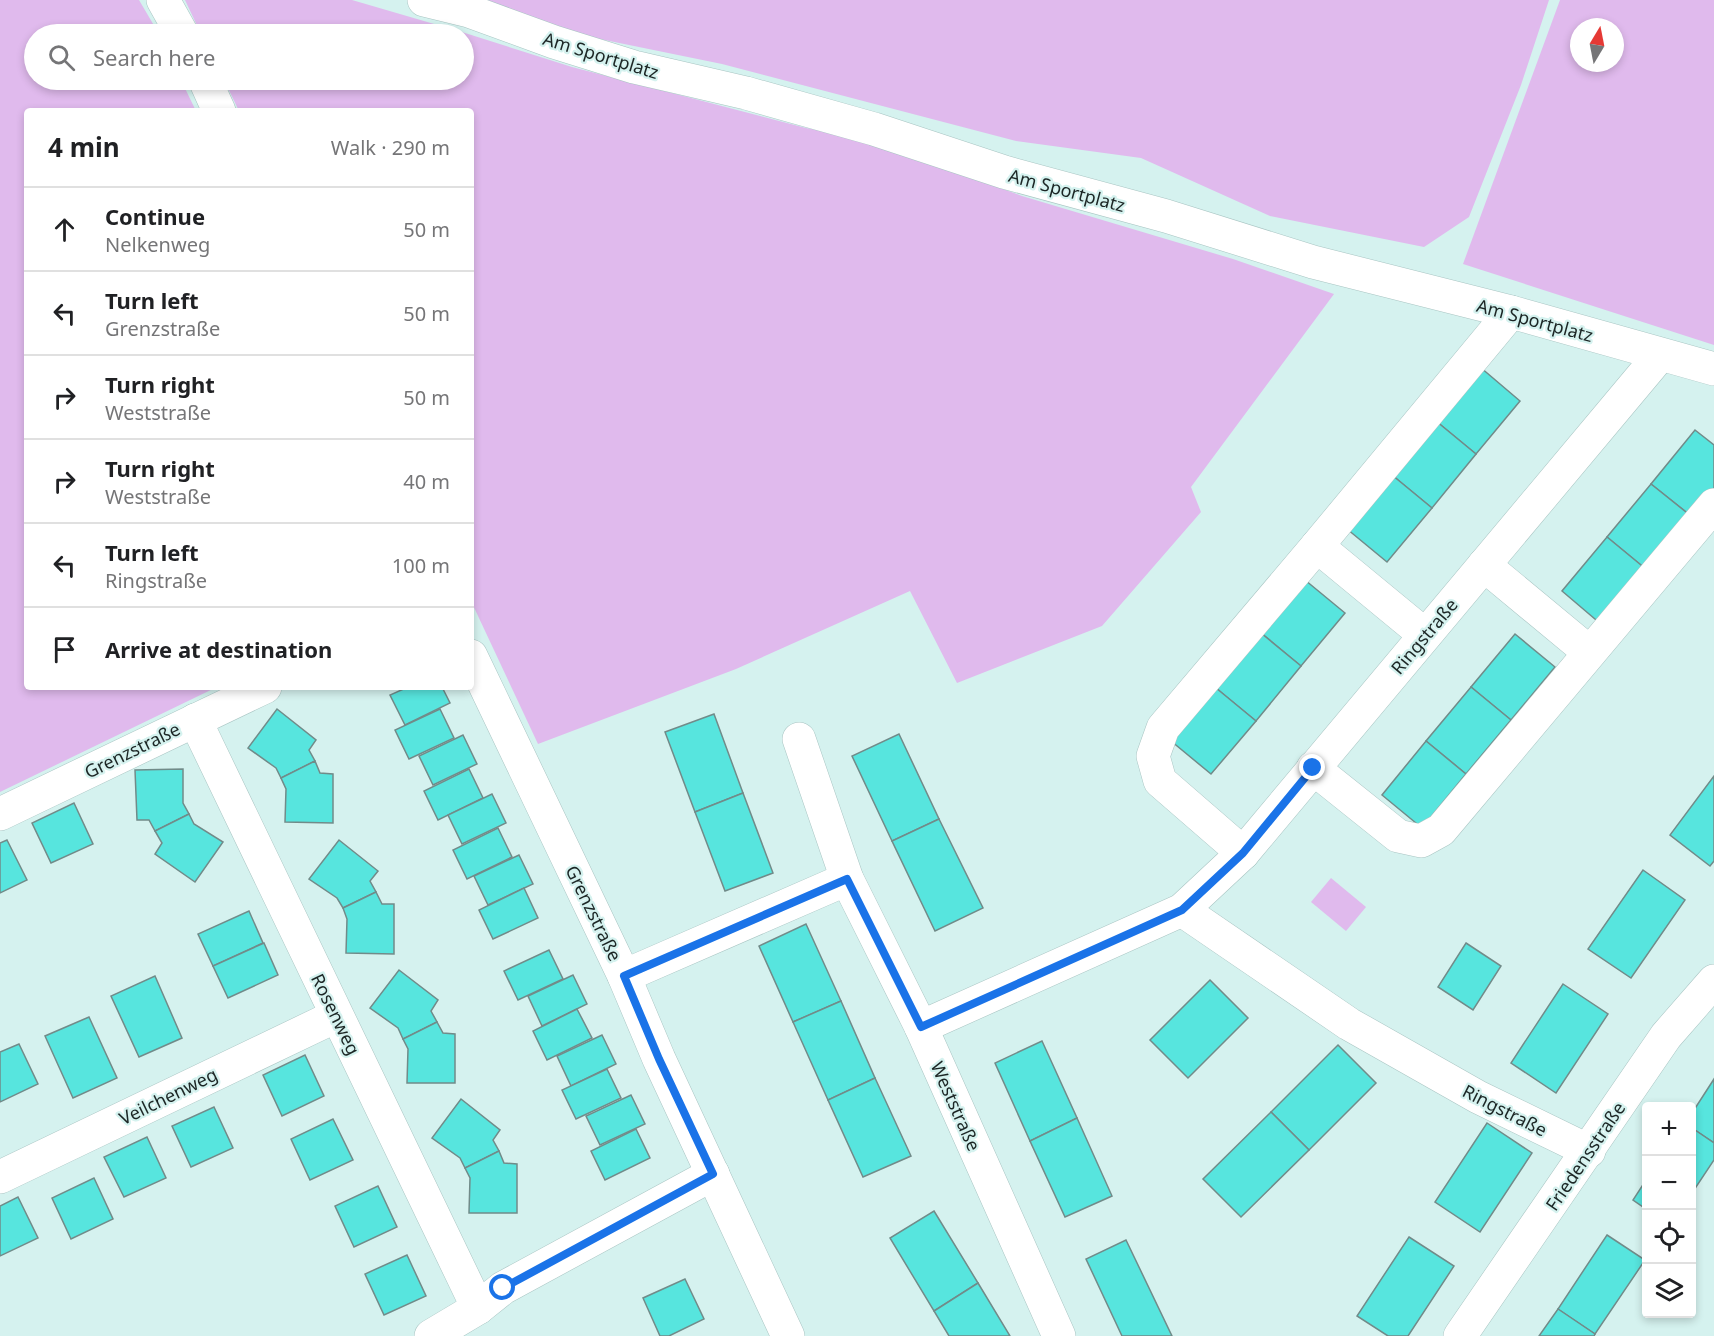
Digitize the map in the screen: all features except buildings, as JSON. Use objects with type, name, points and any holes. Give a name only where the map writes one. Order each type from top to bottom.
[{"type":"street","points":[[163,0],[176,24]]},
{"type":"street","name":"Am Sportplatz","points":[[424,0],[469,11],[554,42],[634,67],[746,93],[874,129],[1004,172],[1166,216],[1313,262],[1510,312],[1714,369]]},
{"type":"street","points":[[210,90],[218,108]]},
{"type":"street","points":[[1243,853],[1161,781],[1153,756],[1163,728],[1510,312]]},
{"type":"street","name":"Ringstraße","points":[[921,1027],[1182,910],[1243,853],[1660,355]]},
{"type":"street","points":[[1313,768],[1398,836],[1421,841],[1441,830],[1589,651],[1714,505]]},
{"type":"street","points":[[1317,546],[1425,635]]},
{"type":"street","points":[[1484,564],[1589,651]]},
{"type":"street","name":"Grenzstraße","points":[[474,662],[624,976],[659,1059],[788,1336]]},
{"type":"street","name":"Grenzstraße","points":[[0,814],[259,690]]},
{"type":"street","name":"Rosenweg","points":[[195,720],[478,1308]]},
{"type":"street","name":"Weststraße","points":[[799,739],[847,879],[921,1027],[1059,1336]]},
{"type":"street","points":[[624,976],[847,879]]},
{"type":"street","name":"Ringstraße","points":[[1182,910],[1349,1024],[1478,1097],[1589,1151]]},
{"type":"street","name":"Friedensstraße","points":[[1461,1336],[1666,1036],[1714,981]]},
{"type":"street","name":"Veilchenweg","points":[[0,1177],[336,1016]]},
{"type":"street","points":[[431,1336],[478,1308],[503,1288],[713,1174]]},
{"type":"shaded area","points":[[0,0],[139,0],[153,24],[24,24],[24,90],[186,90],[195,108],[24,108],[24,690],[211,690],[0,792]]},
{"type":"shaded area","points":[[185,0],[352,0],[434,24],[196,24]]},
{"type":"shaded area","points":[[474,0],[1549,0],[1521,85],[1469,217],[1424,247],[1270,216],[1141,158],[1016,141],[722,64],[590,37]]},
{"type":"shaded area","points":[[1560,0],[1714,0],[1714,345],[1463,264]]},
{"type":"shaded area","points":[[474,36],[572,67],[806,128],[867,139],[1022,196],[1233,259],[1334,294],[1191,487],[1201,512],[1102,626],[957,683],[910,591],[736,669],[538,744],[474,607],[474,108],[238,108],[229,90],[474,90]]},
{"type":"shaded area","points":[[1331,878],[1366,907],[1346,931],[1311,902]]},
{"type":"route","points":[[503,1288],[713,1174],[659,1059],[624,976],[847,879],[921,1027],[1182,910],[1243,853],[1313,768]]}]
